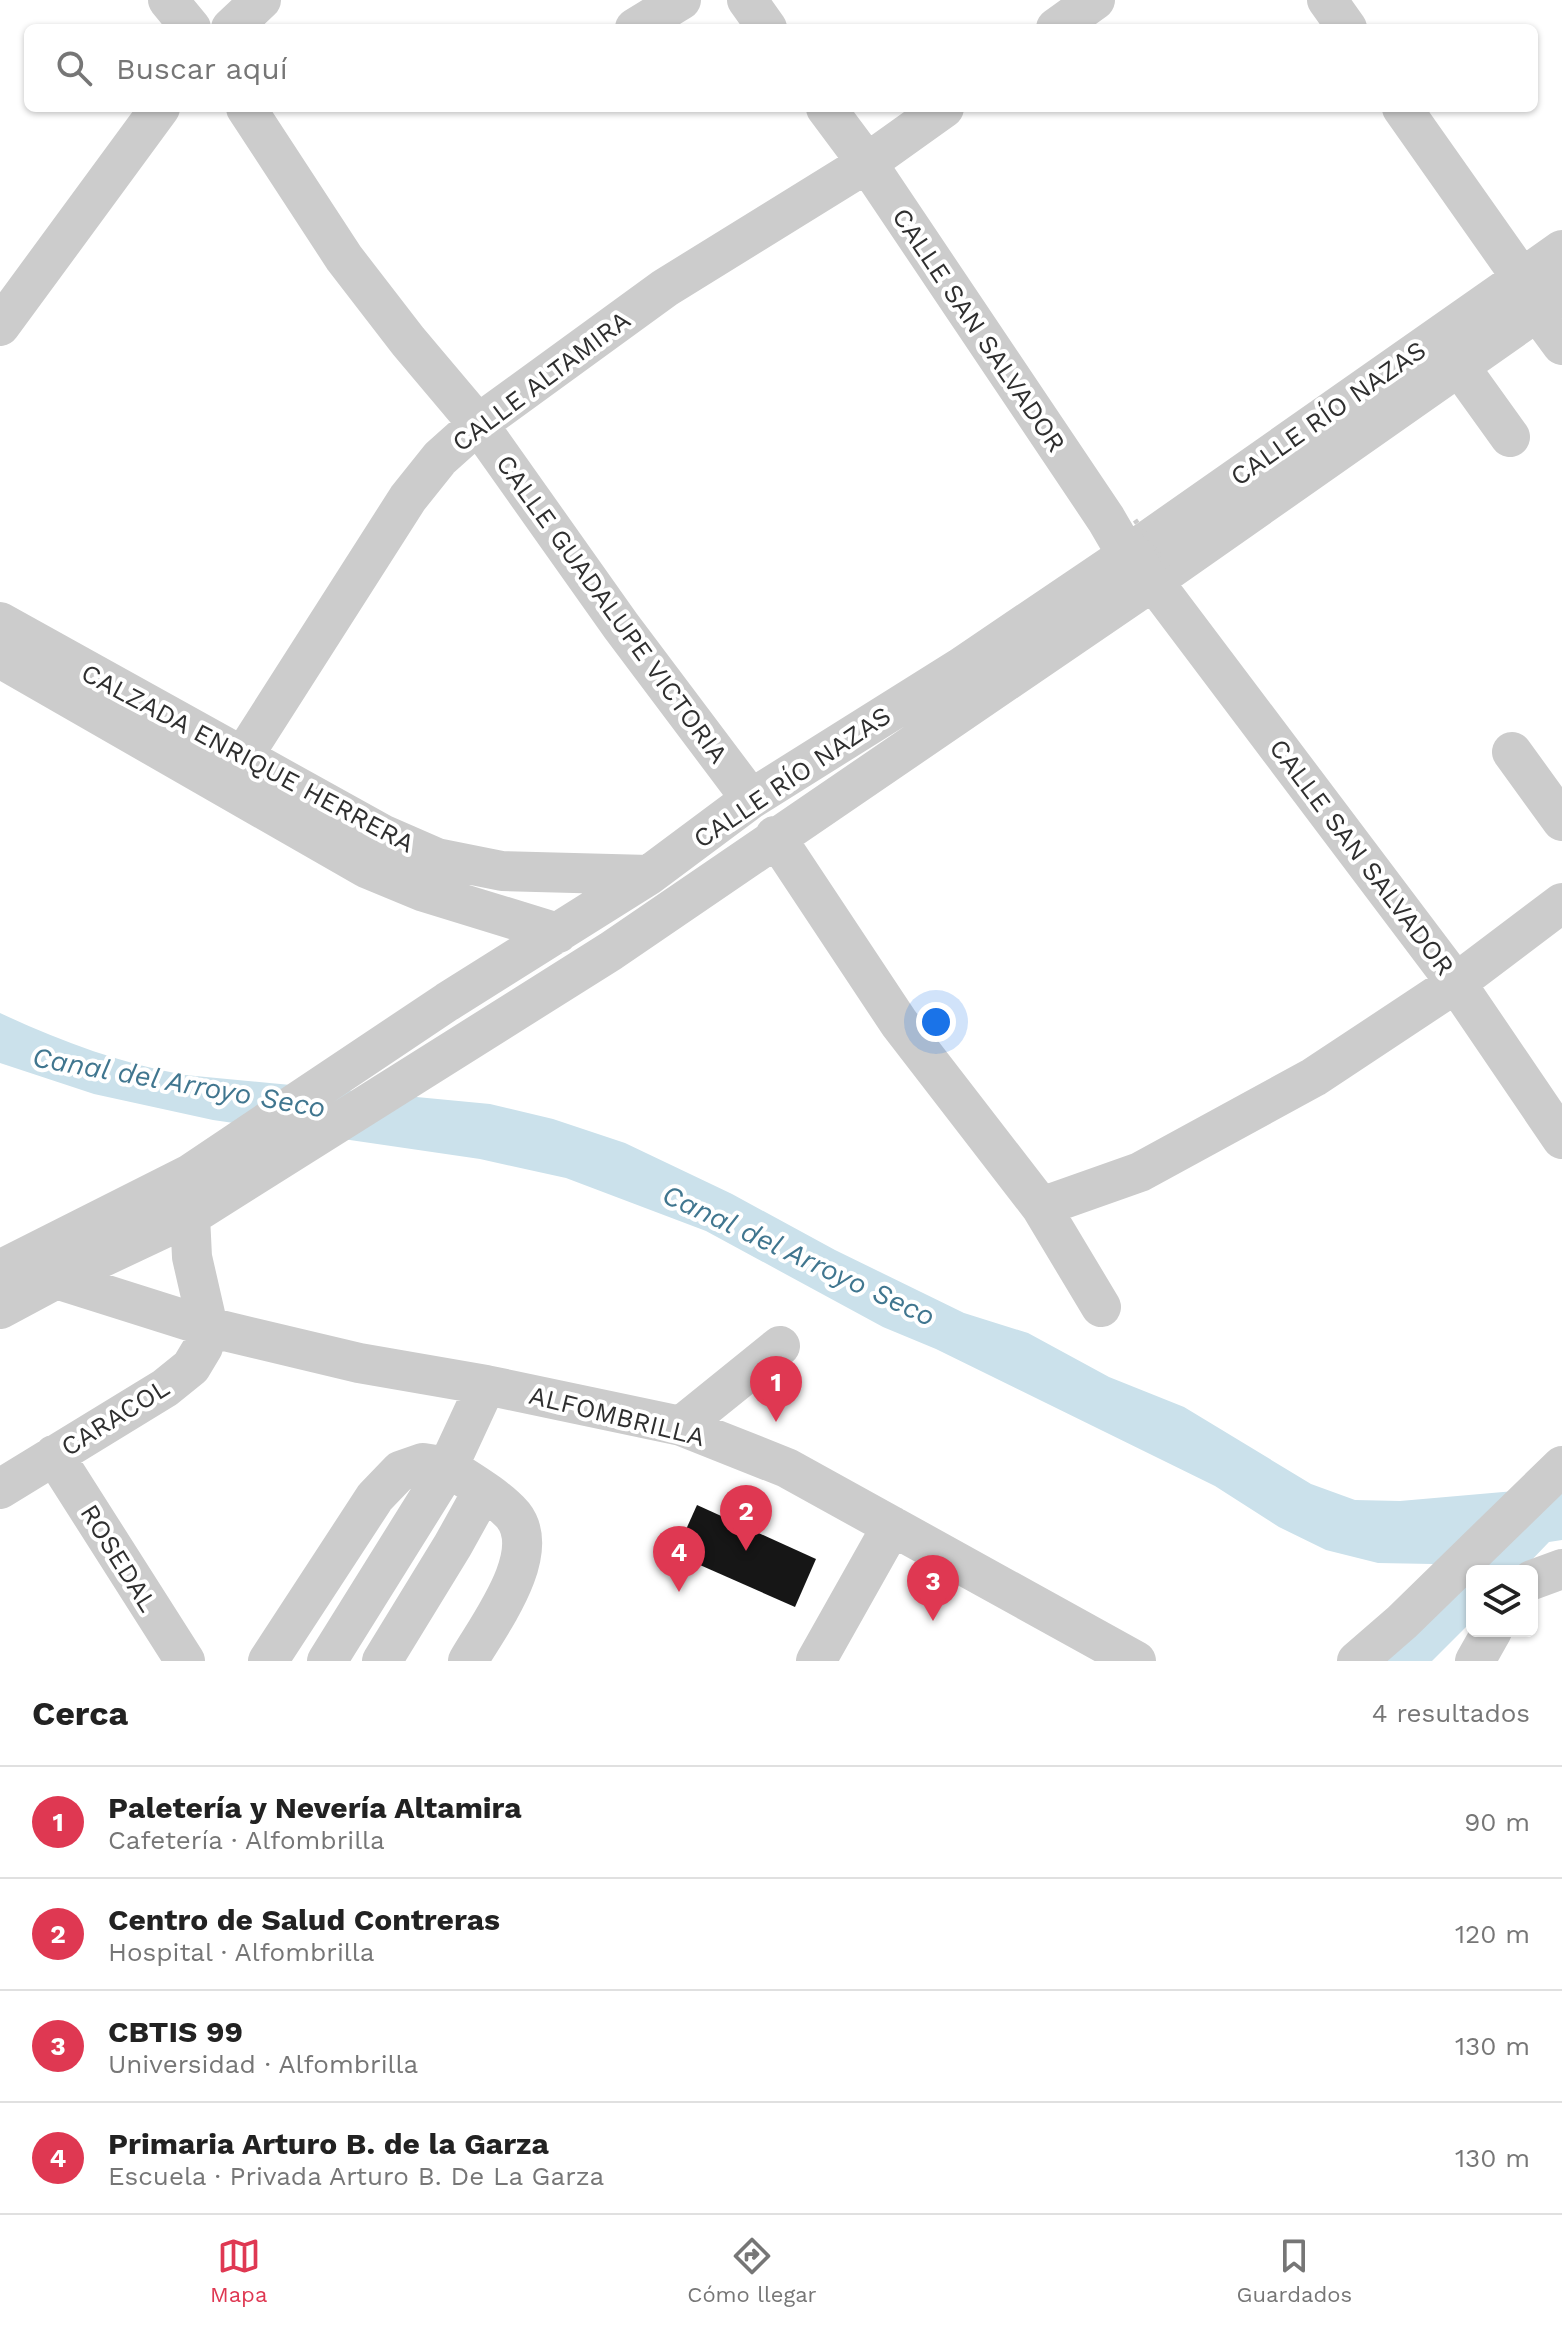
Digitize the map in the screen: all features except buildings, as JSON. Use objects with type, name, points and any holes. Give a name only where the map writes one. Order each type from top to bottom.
[{"type":"street","points":[[168,0],[188,24]]},
{"type":"street","points":[[235,24],[261,0]]},
{"type":"street","points":[[642,24],[681,0]]},
{"type":"street","points":[[747,0],[764,24]]},
{"type":"street","points":[[1062,24],[1095,0]]},
{"type":"street","points":[[1327,0],[1344,24]]},
{"type":"street","points":[[0,326],[157,112]]},
{"type":"street","name":"CALLE GUADALUPE VICTORIA","points":[[249,112],[344,258],[478,424],[621,626],[751,799]]},
{"type":"street","name":"CALLE SAN SALVADOR","points":[[829,112],[1456,983],[1562,1139]]},
{"type":"street","name":"CALLE ALTAMIRA","points":[[242,758],[408,498],[440,458],[478,424],[665,288],[867,163],[938,112]]},
{"type":"street","points":[[1405,112],[1540,294],[1562,345]]},
{"type":"street","name":"CALLE RÍO NAZAS","points":[[8,1256],[190,1174],[447,1002],[649,875],[751,799],[960,668],[1459,366],[1540,294],[1562,250]]},
{"type":"street","name":"CALLE RÍO NAZAS","points":[[0,1309],[206,1207],[611,951],[775,836],[1147,557],[1540,294]]},
{"type":"street","points":[[1459,366],[1510,437]]},
{"type":"street","name":"CALZADA ENRIQUE HERRERA","points":[[0,622],[382,834],[437,858],[502,871],[649,875]]},
{"type":"street","name":"CALZADA ENRIQUE HERRERA","points":[[0,658],[366,868],[424,892],[558,933]]},
{"type":"street","points":[[1512,752],[1562,821]]},
{"type":"street","points":[[775,836],[899,1023],[1041,1207],[1101,1307]]},
{"type":"street","points":[[1041,1207],[1140,1172],[1314,1077],[1456,983],[1562,903]]},
{"type":"street","points":[[206,1207],[189,1237],[208,1327]]},
{"type":"street","name":"ALFOMBRILLA","points":[[8,1256],[56,1279],[208,1327],[359,1363],[486,1385],[681,1426],[787,1468],[1122,1657]]},
{"type":"street","name":"CARACOL","points":[[0,1489],[165,1388],[191,1367],[203,1347],[208,1327]]},
{"type":"street","points":[[681,1426],[780,1346]]},
{"type":"street","points":[[327,1661],[448,1467],[486,1385]]},
{"type":"street","name":"ROSEDAL","points":[[54,1455],[185,1661]]},
{"type":"street","points":[[268,1661],[375,1497],[400,1471],[423,1463],[448,1467],[512,1515],[522,1530],[520,1566],[468,1661]]},
{"type":"street","points":[[1357,1661],[1402,1622],[1549,1479]]},
{"type":"street","points":[[382,1661],[483,1491]]},
{"type":"street","points":[[816,1661],[892,1526]]},
{"type":"water","name":"Canal del Arroyo Seco","points":[[0,1013],[90,1050],[185,1075],[490,1104],[553,1119],[625,1143],[964,1313],[1028,1333],[1109,1377],[1184,1407],[1311,1484],[1355,1500],[1400,1501],[1562,1487],[1562,1540],[1549,1542],[1527,1565],[1378,1563],[1326,1550],[1279,1527],[1215,1486],[936,1349],[883,1327],[706,1231],[566,1178],[480,1159],[213,1120],[94,1094],[0,1063]]},
{"type":"water","points":[[1466,1585],[1466,1627],[1432,1661],[1384,1661]]},
{"type":"place","name":"Paletería y Nevería Altamira","points":[[776,1422]]},
{"type":"place","name":"Centro de Salud Contreras","points":[[746,1551]]},
{"type":"place","name":"Primaria Arturo B. de la Garza","points":[[679,1592]]},
{"type":"place","name":"CBTIS 99","points":[[933,1621]]}]
